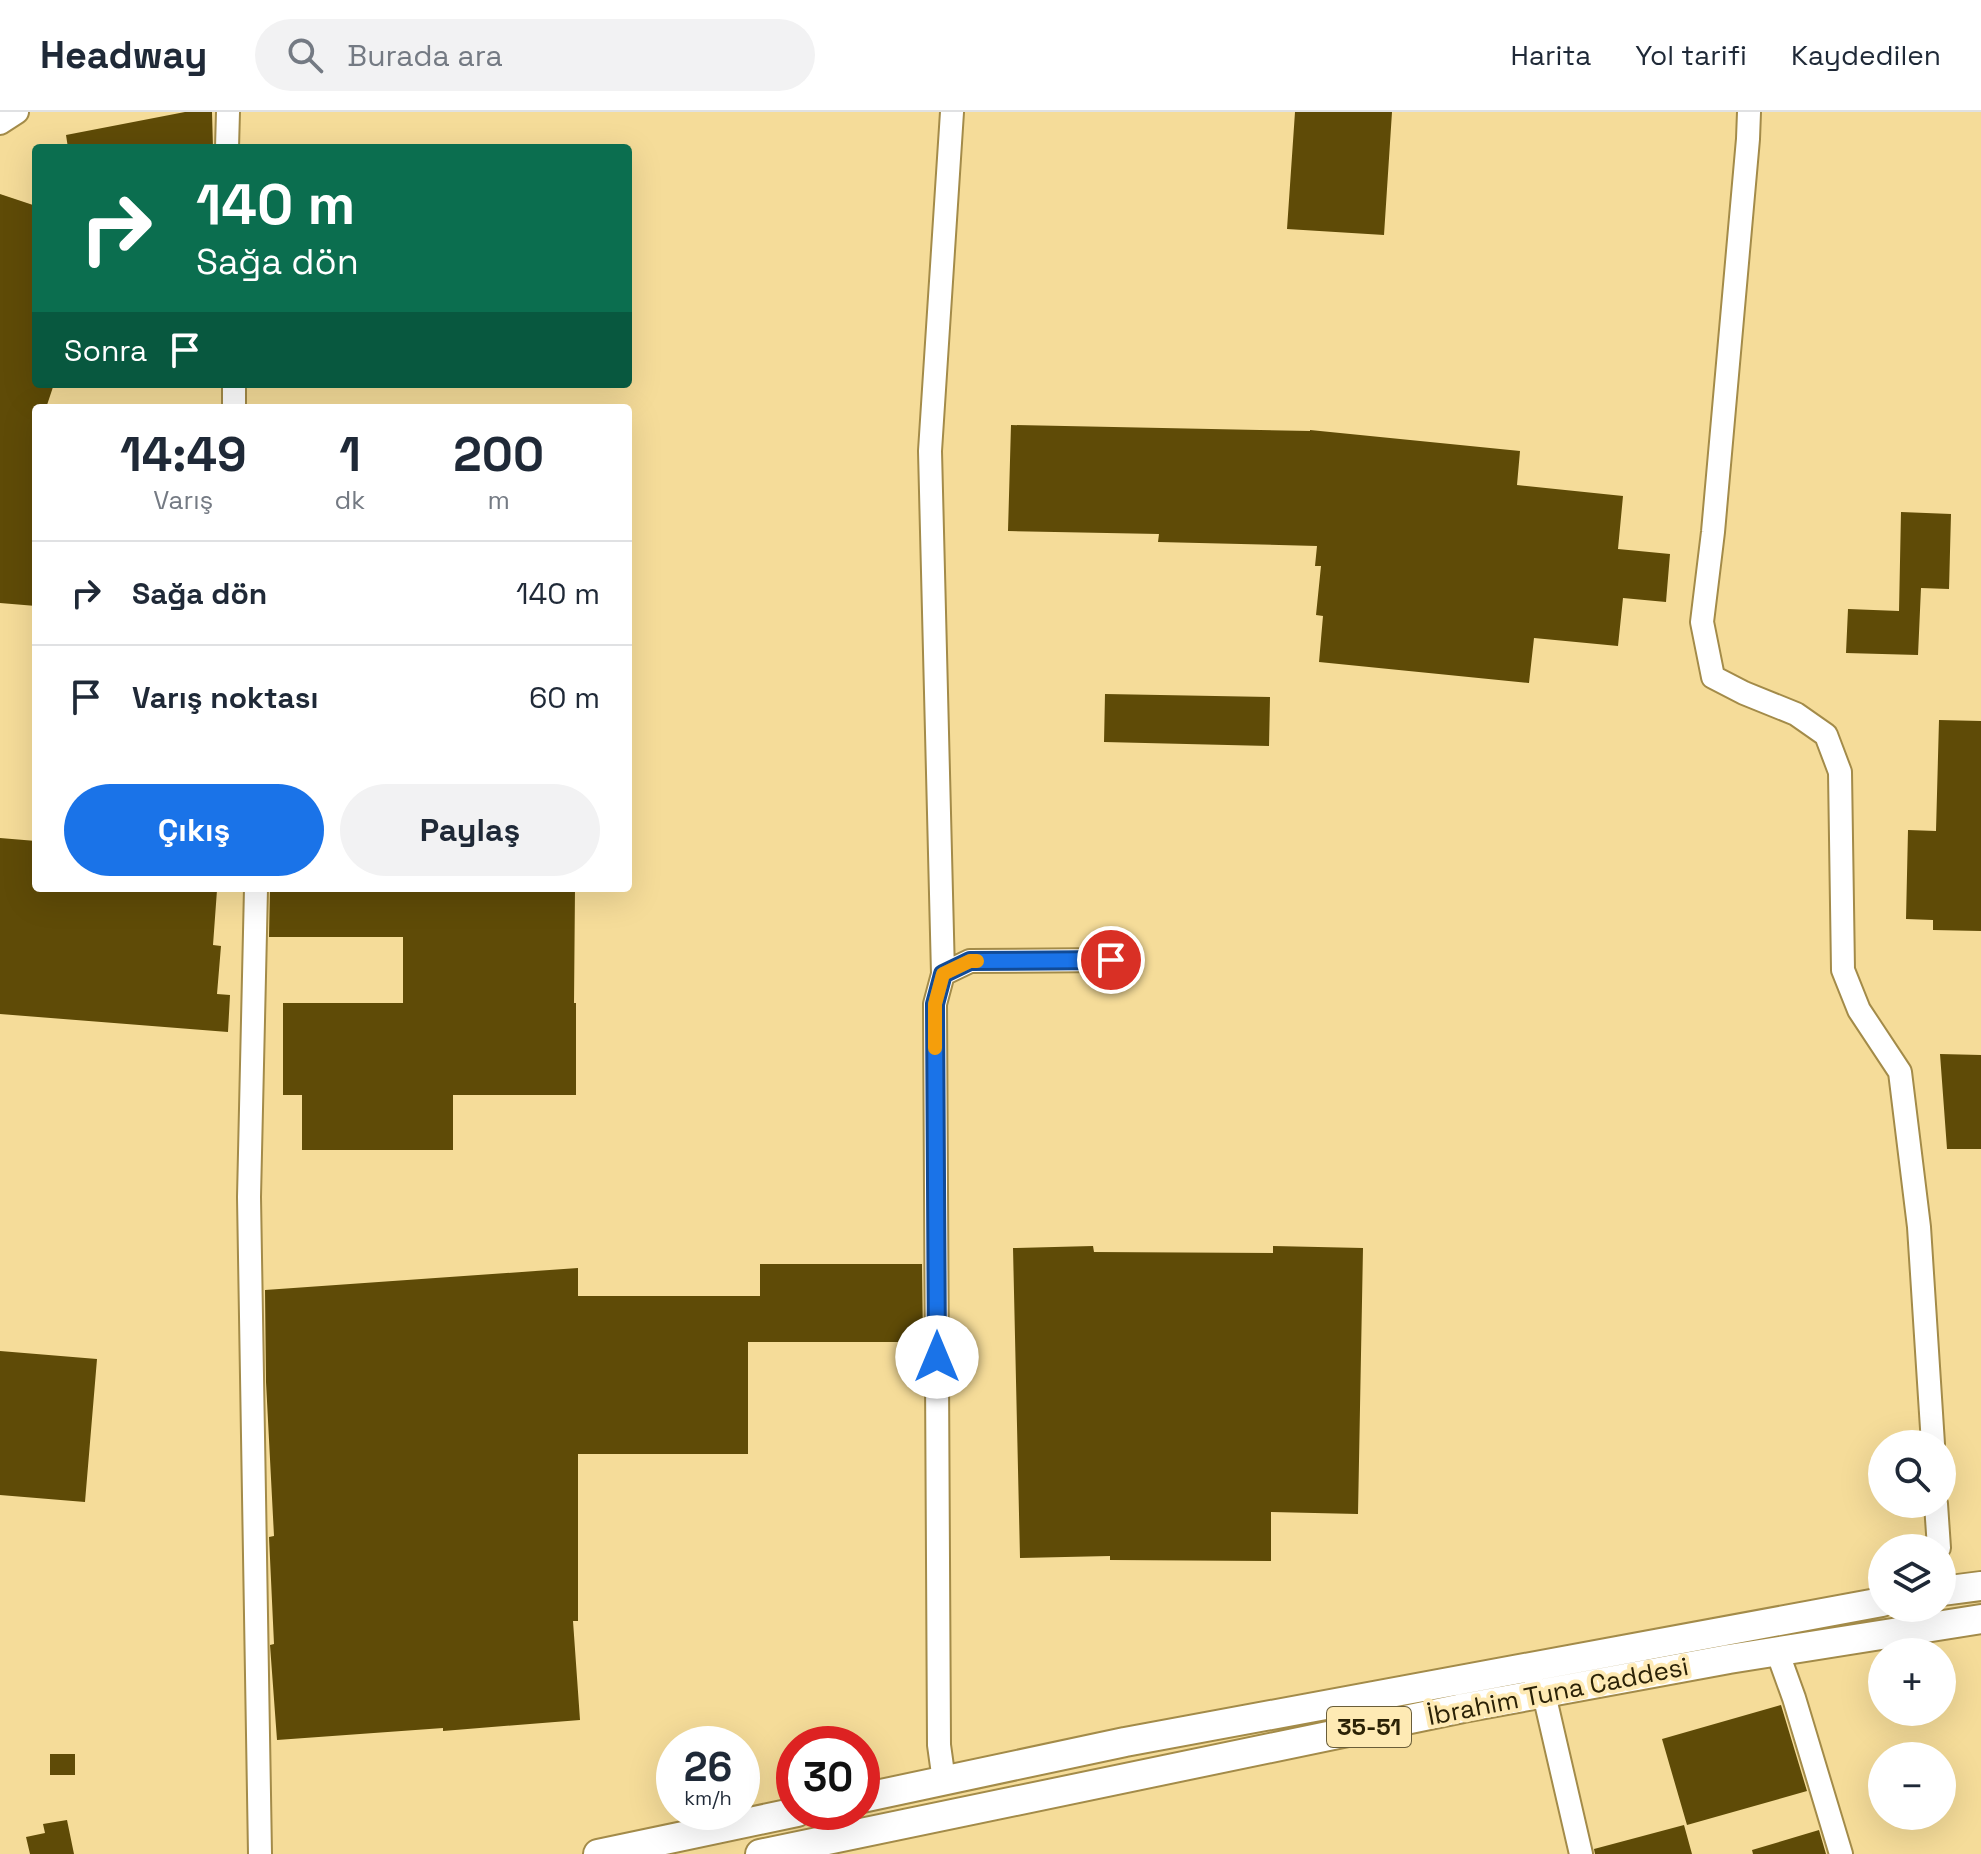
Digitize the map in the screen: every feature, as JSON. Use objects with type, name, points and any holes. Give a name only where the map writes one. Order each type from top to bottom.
[{"type":"main road","points":[[1956,1589],[1981,1586]]},
{"type":"main road","name":"İbrahim Tuna Caddesi","points":[[880,1794],[1125,1742],[1868,1605]]},
{"type":"main road","name":"İbrahim Tuna Caddesi","points":[[760,1854],[1463,1708],[1777,1651],[1981,1619]]},
{"type":"main road","points":[[598,1854],[776,1816]]},
{"type":"street","points":[[0,123],[17,112]]},
{"type":"street","points":[[227,144],[228,112]]},
{"type":"street","points":[[944,1781],[939,1745],[935,1035],[935,1004],[943,974],[930,451],[952,112]]},
{"type":"street","points":[[1749,112],[1721,446],[1702,622],[1713,677],[1796,714],[1826,735],[1840,772],[1843,970],[1859,1010],[1900,1072],[1919,1227],[1932,1430]]},
{"type":"street","points":[[256,892],[249,1197],[260,1854]]},
{"type":"street","points":[[943,974],[970,961],[1111,960]]},
{"type":"street","points":[[1777,1651],[1841,1854]]},
{"type":"street","points":[[1544,1694],[1581,1854]]},
{"type":"building","points":[[185,112],[212,112],[213,144],[67,144],[66,135]]},
{"type":"building","points":[[1295,112],[1392,112],[1384,235],[1287,229]]},
{"type":"building","points":[[0,194],[32,205],[32,388],[53,388],[47,404],[32,404],[32,606],[0,603]]},
{"type":"building","points":[[1011,425],[1310,430],[1520,451],[1517,485],[1623,496],[1618,549],[1670,554],[1666,602],[1623,598],[1618,646],[1534,638],[1529,683],[1319,662],[1323,616],[1316,615],[1321,566],[1315,566],[1317,546],[1158,542],[1159,534],[1008,531]]},
{"type":"building","points":[[1901,512],[1951,514],[1949,589],[1921,588],[1918,655],[1846,653],[1848,609],[1899,611]]},
{"type":"building","points":[[1105,694],[1270,697],[1269,746],[1104,742]]},
{"type":"building","points":[[1939,720],[1981,721],[1981,931],[1933,930],[1933,920],[1906,919],[1908,830],[1936,831]]},
{"type":"building","points":[[0,838],[32,841],[32,892],[217,892],[213,945],[221,946],[217,994],[230,995],[228,1032],[0,1014]]},
{"type":"building","points":[[270,892],[575,892],[576,1095],[453,1095],[453,1150],[302,1150],[302,1095],[283,1095],[283,1003],[403,1003],[403,937],[269,937]]},
{"type":"building","points":[[1940,1054],[1981,1055],[1981,1149],[1947,1149]]},
{"type":"building","points":[[1093,1246],[1094,1252],[1273,1253],[1273,1246],[1363,1248],[1358,1514],[1271,1512],[1271,1561],[1110,1560],[1110,1556],[1020,1558],[1013,1248]]},
{"type":"building","points":[[760,1264],[922,1264],[923,1342],[748,1342],[748,1454],[578,1454],[578,1621],[573,1621],[580,1720],[277,1740],[270,1645],[274,1644],[269,1537],[274,1536],[265,1290],[578,1268],[578,1296],[760,1296]]},
{"type":"building","points":[[0,1351],[97,1359],[85,1502],[0,1495]]},
{"type":"building","points":[[1781,1705],[1807,1791],[1687,1825],[1662,1739]]},
{"type":"building","points":[[50,1754],[75,1754],[75,1775],[50,1775]]},
{"type":"building","points":[[67,1820],[74,1854],[30,1854],[26,1837],[45,1833],[43,1824]]},
{"type":"building","points":[[1684,1825],[1692,1854],[1595,1854],[1594,1849]]},
{"type":"building","points":[[1819,1830],[1826,1854],[1753,1854],[1752,1850]]},
{"type":"slow traffic","points":[[935,1048],[935,1004],[943,974],[970,961],[977,961]]},
{"type":"route","points":[[937,1357],[935,1004],[943,974],[970,961],[1111,960]]}]
